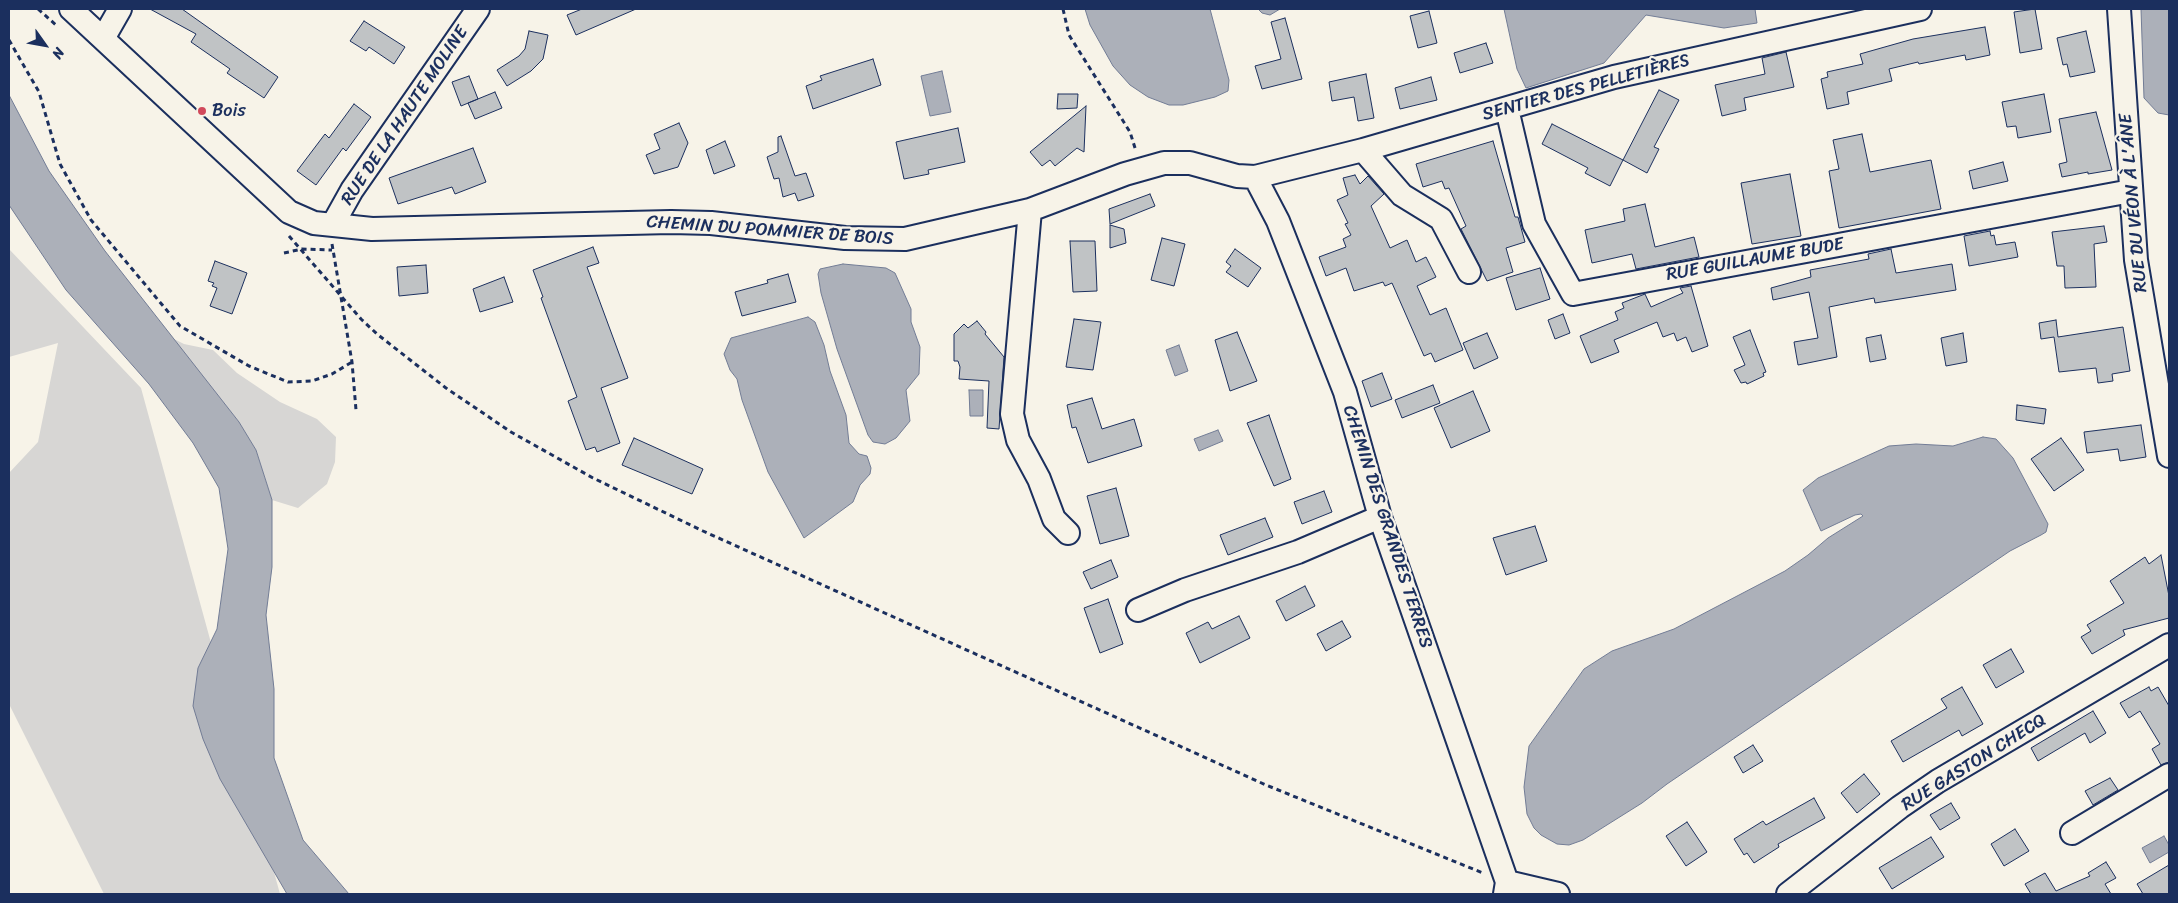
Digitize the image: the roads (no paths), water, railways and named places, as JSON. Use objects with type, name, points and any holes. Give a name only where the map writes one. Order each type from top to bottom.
[{"type":"street","name":"CHEMIN DU POMMIER DE BOIS","points":[[71,9],[104,37],[142,77],[289,212],[314,223],[372,229],[671,222],[711,223],[845,238],[905,239],[1030,210],[1142,168],[1164,163],[1190,163],[1238,176],[1255,177]]},
{"type":"street","points":[[104,37],[120,9]]},
{"type":"street","name":"RUE DE LA HAUTE MOLINE","points":[[333,224],[352,190],[478,9]]},
{"type":"street","name":"SENTIER DES PELLETIÈRES","points":[[1255,177],[1363,150],[1614,77],[1920,9]]},
{"type":"street","name":"RUE DU VÉON À L'ÂNE","points":[[2119,9],[2136,260],[2162,369],[2169,456]]},
{"type":"street","name":"RUE GUILLAUME BUDE","points":[[1507,109],[1534,224],[1572,294],[2131,191]]},
{"type":"street","points":[[1363,150],[1402,194],[1441,219],[1469,272]]},
{"type":"street","name":"CHEMIN DES GRANDES TERRES","points":[[1255,177],[1278,221],[1344,392],[1380,516],[1506,888]]},
{"type":"street","points":[[1030,210],[1012,414],[1018,440],[1039,479],[1054,519],[1068,533]]},
{"type":"street","points":[[1138,610],[1184,590],[1298,552],[1380,516]]},
{"type":"street","name":"RUE GASTON CHECQ","points":[[1788,894],[1900,807],[1938,781],[2169,645]]},
{"type":"street","points":[[2072,833],[2169,775]]},
{"type":"street","points":[[1506,888],[1558,894]]},
{"type":"place","name":"Bois","points":[[202,111]]}]
